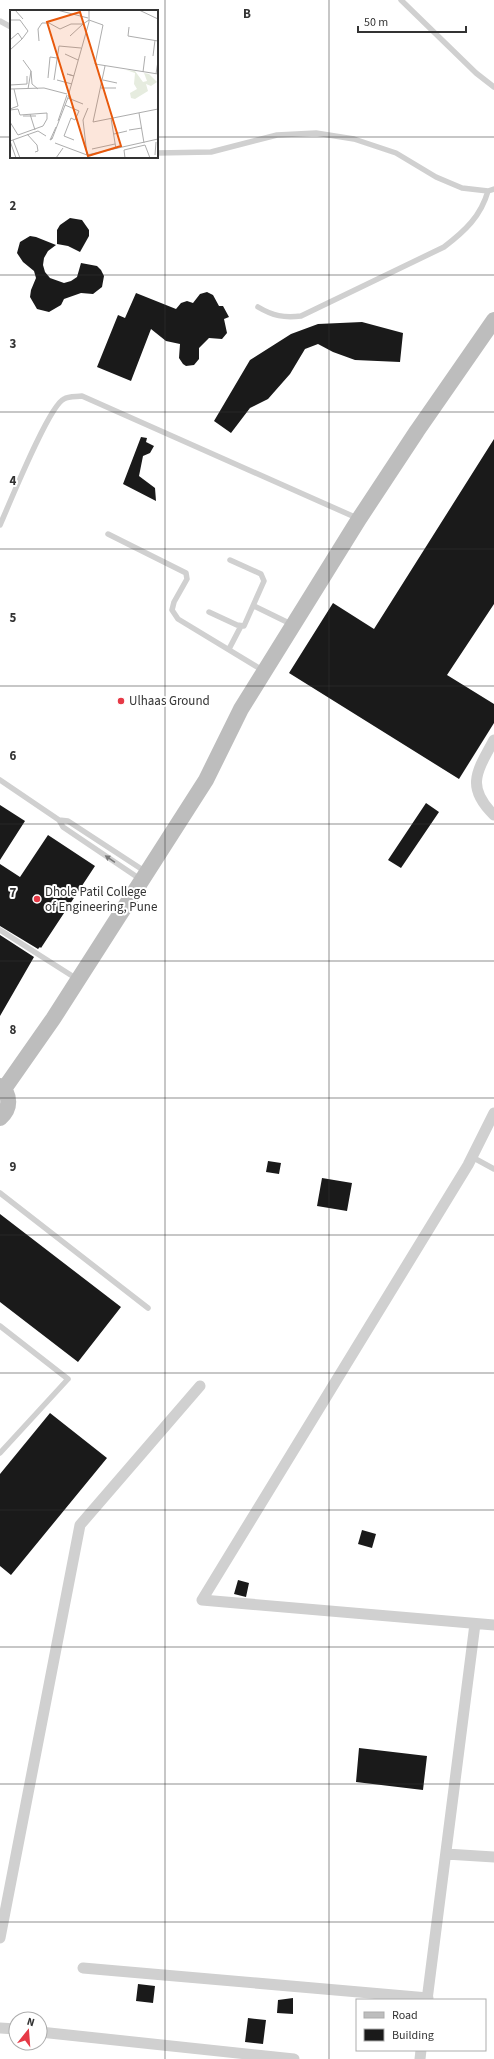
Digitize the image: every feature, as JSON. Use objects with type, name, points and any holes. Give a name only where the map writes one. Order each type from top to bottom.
[{"type":"street","points":[[0,1118],[8,1107],[9,1100],[2,1087],[53,1019],[77,979],[145,876],[206,780],[241,709],[359,520],[417,430],[494,320]]},
{"type":"street","points":[[494,740],[481,764],[476,779],[479,798],[494,815]]},
{"type":"street","points":[[494,1113],[472,1157],[202,1600],[494,1625]]},
{"type":"street","points":[[0,1938],[80,1525],[200,1386]]},
{"type":"street","points":[[83,1968],[428,1999],[475,1624]]},
{"type":"street","points":[[446,1854],[494,1857]]},
{"type":"street","points":[[48,2033],[294,2059]]},
{"type":"lane","points":[[402,0],[476,73],[494,87]]},
{"type":"lane","points":[[0,22],[10,27]]},
{"type":"lane","points":[[158,153],[211,152],[277,135],[316,133],[354,139],[396,153],[436,177],[462,188],[488,191],[494,189]]},
{"type":"lane","points":[[258,307],[271,315],[286,318],[301,316],[444,246],[465,231],[485,203],[488,191]]},
{"type":"lane","points":[[0,525],[55,406],[64,399],[82,396],[359,520]]},
{"type":"lane","points":[[108,534],[186,573],[187,580],[174,602],[172,610],[178,619],[265,671]]},
{"type":"lane","points":[[229,649],[241,626],[244,626],[264,581],[261,574],[230,560]]},
{"type":"lane","points":[[254,606],[294,625]]},
{"type":"lane","points":[[209,612],[241,626]]},
{"type":"lane","points":[[0,780],[59,820],[63,827],[145,876]]},
{"type":"lane","points":[[59,820],[68,821],[145,876]]},
{"type":"lane","points":[[0,930],[77,979]]},
{"type":"lane","points":[[472,1157],[494,1169]]},
{"type":"lane","points":[[0,1193],[148,1308]]},
{"type":"lane","points":[[0,1326],[68,1379],[0,1453]]},
{"type":"building","points":[[70,218],[82,220],[89,230],[89,236],[80,252],[68,246],[57,244],[57,230],[60,225]]},
{"type":"building","points":[[30,236],[56,245],[48,251],[44,258],[43,265],[45,272],[50,278],[64,283],[71,281],[77,277],[81,263],[97,266],[101,270],[104,276],[102,287],[93,294],[81,293],[64,299],[61,305],[49,312],[37,309],[30,297],[36,278],[34,271],[23,262],[17,253],[20,242]]},
{"type":"building","points":[[207,292],[213,295],[219,306],[223,306],[229,317],[224,319],[227,333],[222,339],[209,338],[199,348],[199,359],[194,365],[186,366],[179,358],[180,344],[166,341],[151,329],[131,381],[97,367],[118,315],[125,318],[136,293],[176,309],[181,303],[187,301],[193,303],[200,294]]},
{"type":"building","points":[[362,322],[403,333],[400,362],[355,360],[333,352],[318,344],[305,349],[290,374],[268,399],[250,408],[231,433],[214,421],[250,360],[291,334],[318,324]]},
{"type":"building","points":[[141,437],[147,438],[146,442],[154,446],[150,453],[143,456],[139,476],[155,488],[156,501],[123,484]]},
{"type":"building","points":[[494,439],[494,604],[447,675],[494,704],[494,723],[459,779],[289,673],[333,603],[374,629]]},
{"type":"building","points":[[426,803],[439,812],[401,868],[388,860]]},
{"type":"building","points":[[0,805],[25,821],[0,860]]},
{"type":"building","name":"Dhole Patil College of Engineering, Pune","points":[[48,835],[95,866],[41,948],[40,947],[38,949],[0,926],[0,864],[20,877]]},
{"type":"building","points":[[0,935],[34,957],[0,1016]]},
{"type":"building","points":[[268,1161],[281,1163],[279,1174],[266,1172]]},
{"type":"building","points":[[322,1178],[352,1183],[347,1211],[317,1206]]},
{"type":"building","points":[[0,1214],[121,1307],[78,1362],[0,1302]]},
{"type":"building","points":[[50,1413],[107,1458],[11,1575],[0,1566],[0,1474]]},
{"type":"building","points":[[362,1530],[376,1534],[372,1548],[358,1544]]},
{"type":"building","points":[[238,1580],[249,1583],[246,1597],[234,1594]]},
{"type":"building","points":[[359,1748],[427,1756],[423,1790],[356,1782]]},
{"type":"building","points":[[138,1984],[155,1986],[153,2003],[136,2001]]},
{"type":"building","points":[[293,1998],[293,2014],[277,2013],[278,2000]]},
{"type":"building","points":[[248,2018],[266,2020],[263,2044],[245,2042]]},
{"type":"place","name":"Ulhaas Ground","points":[[121,701]]},
{"type":"place","name":"Dhole Patil College of Engineering, Pune","points":[[37,899]]}]
